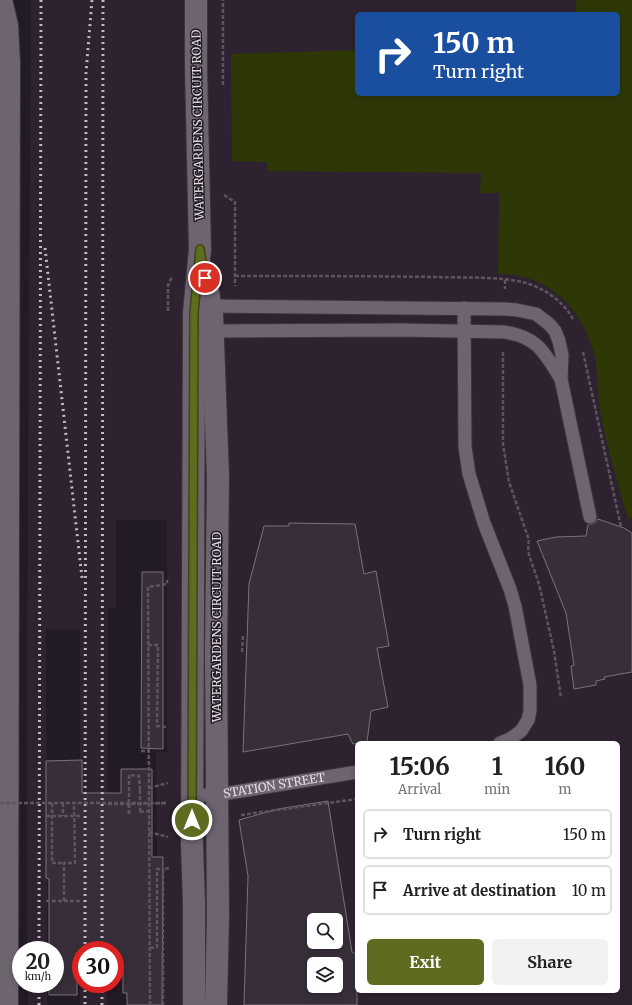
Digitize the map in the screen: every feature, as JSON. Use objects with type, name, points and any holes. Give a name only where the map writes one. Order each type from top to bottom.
[{"type":"street","points":[[1,0],[7,25],[9,62],[4,728],[7,1005]]},
{"type":"street","name":"WATERGARDENS CIRCUIT ROAD","points":[[194,1005],[192,795],[203,331],[212,314],[202,306],[196,75],[196,0]]},
{"type":"street","name":"WATERGARDENS CIRCUIT ROAD","points":[[203,331],[218,478],[216,744],[218,917],[216,1005]]},
{"type":"lane","points":[[202,306],[464,308],[505,309],[536,314],[550,324],[559,341],[562,355],[561,379],[590,517]]},
{"type":"lane","points":[[464,308],[465,447],[469,474],[484,523],[510,589],[515,606],[530,685],[530,711],[528,720],[521,731],[505,741]]},
{"type":"lane","points":[[203,331],[504,332],[527,338],[537,344],[561,379]]},
{"type":"lane","name":"STATION STREET","points":[[192,795],[217,795],[355,772]]},
{"type":"path","points":[[235,276],[402,277],[505,280],[505,309]]},
{"type":"path","points":[[504,332],[502,359],[503,444],[509,482],[529,540],[529,555],[540,584],[554,651],[561,698]]},
{"type":"path","points":[[148,587],[150,1005]]},
{"type":"path","points":[[148,645],[158,645],[157,726],[167,727]]},
{"type":"path","points":[[141,751],[149,751]]},
{"type":"path","points":[[129,814],[129,775],[139,776],[140,812],[149,811]]},
{"type":"path","points":[[149,788],[174,781]]},
{"type":"path","points":[[238,816],[355,799]]},
{"type":"path","points":[[0,803],[166,803],[108,804]]},
{"type":"path","points":[[52,803],[52,863],[75,863],[74,803]]},
{"type":"path","points":[[63,803],[63,816]]},
{"type":"path","points":[[46,816],[80,816]]},
{"type":"path","points":[[150,832],[174,839]]},
{"type":"path","points":[[64,863],[64,901]]},
{"type":"path","points":[[150,948],[157,947],[157,868],[163,869]]},
{"type":"path","points":[[46,901],[80,901]]},
{"type":"shaded area","points":[[31,0],[632,0],[632,1005],[158,1005],[156,752],[167,752],[167,520],[116,520],[116,607],[108,608],[107,941],[80,941],[80,630],[46,629],[47,941],[27,941],[27,647]]},
{"type":"shaded area","points":[[28,993],[47,993],[47,1005],[28,1005]]},
{"type":"shaded area","points":[[80,993],[107,993],[107,1005],[80,1005]]},
{"type":"green space","points":[[576,0],[632,0],[632,517],[628,520],[604,429],[600,408],[596,360],[588,336],[571,308],[560,296],[546,286],[532,279],[516,275],[498,274],[499,193],[480,193],[481,173],[267,171],[267,162],[232,161],[231,54],[355,50],[355,96],[620,96],[620,12],[576,12]]},
{"type":"building","points":[[598,519],[624,528],[632,533],[632,672],[604,677],[605,679],[596,681],[596,685],[574,689],[571,666],[574,665],[566,613],[537,541],[556,537],[586,536],[588,525],[595,523]]},
{"type":"building","points":[[289,523],[355,524],[364,574],[376,571],[389,646],[377,648],[388,707],[371,711],[367,741],[355,741],[355,744],[353,744],[348,734],[243,752],[249,584],[264,526],[289,526]]},
{"type":"building","points":[[142,572],[163,572],[163,749],[141,748]]},
{"type":"building","points":[[82,760],[82,793],[121,793],[121,769],[152,769],[152,857],[163,857],[162,1005],[127,1005],[127,993],[124,993],[124,941],[72,941],[72,993],[77,993],[77,995],[49,995],[49,993],[64,993],[64,941],[49,941],[49,879],[46,878],[46,761]]},
{"type":"building","points":[[328,801],[352,952],[355,954],[355,993],[357,993],[357,1005],[244,1005],[248,876],[239,820],[278,809]]},
{"type":"railway","points":[[39,941],[41,0]]},
{"type":"railway","points":[[85,941],[86,73],[92,0]]},
{"type":"railway","points":[[102,941],[103,0]]},
{"type":"railway","points":[[45,248],[82,578]]},
{"type":"railway","points":[[39,993],[39,1005]]},
{"type":"railway","points":[[85,993],[85,1005]]},
{"type":"railway","points":[[102,993],[102,1005]]},
{"type":"route","points":[[192,820],[192,498],[194,313],[200,249],[205,278]]}]
